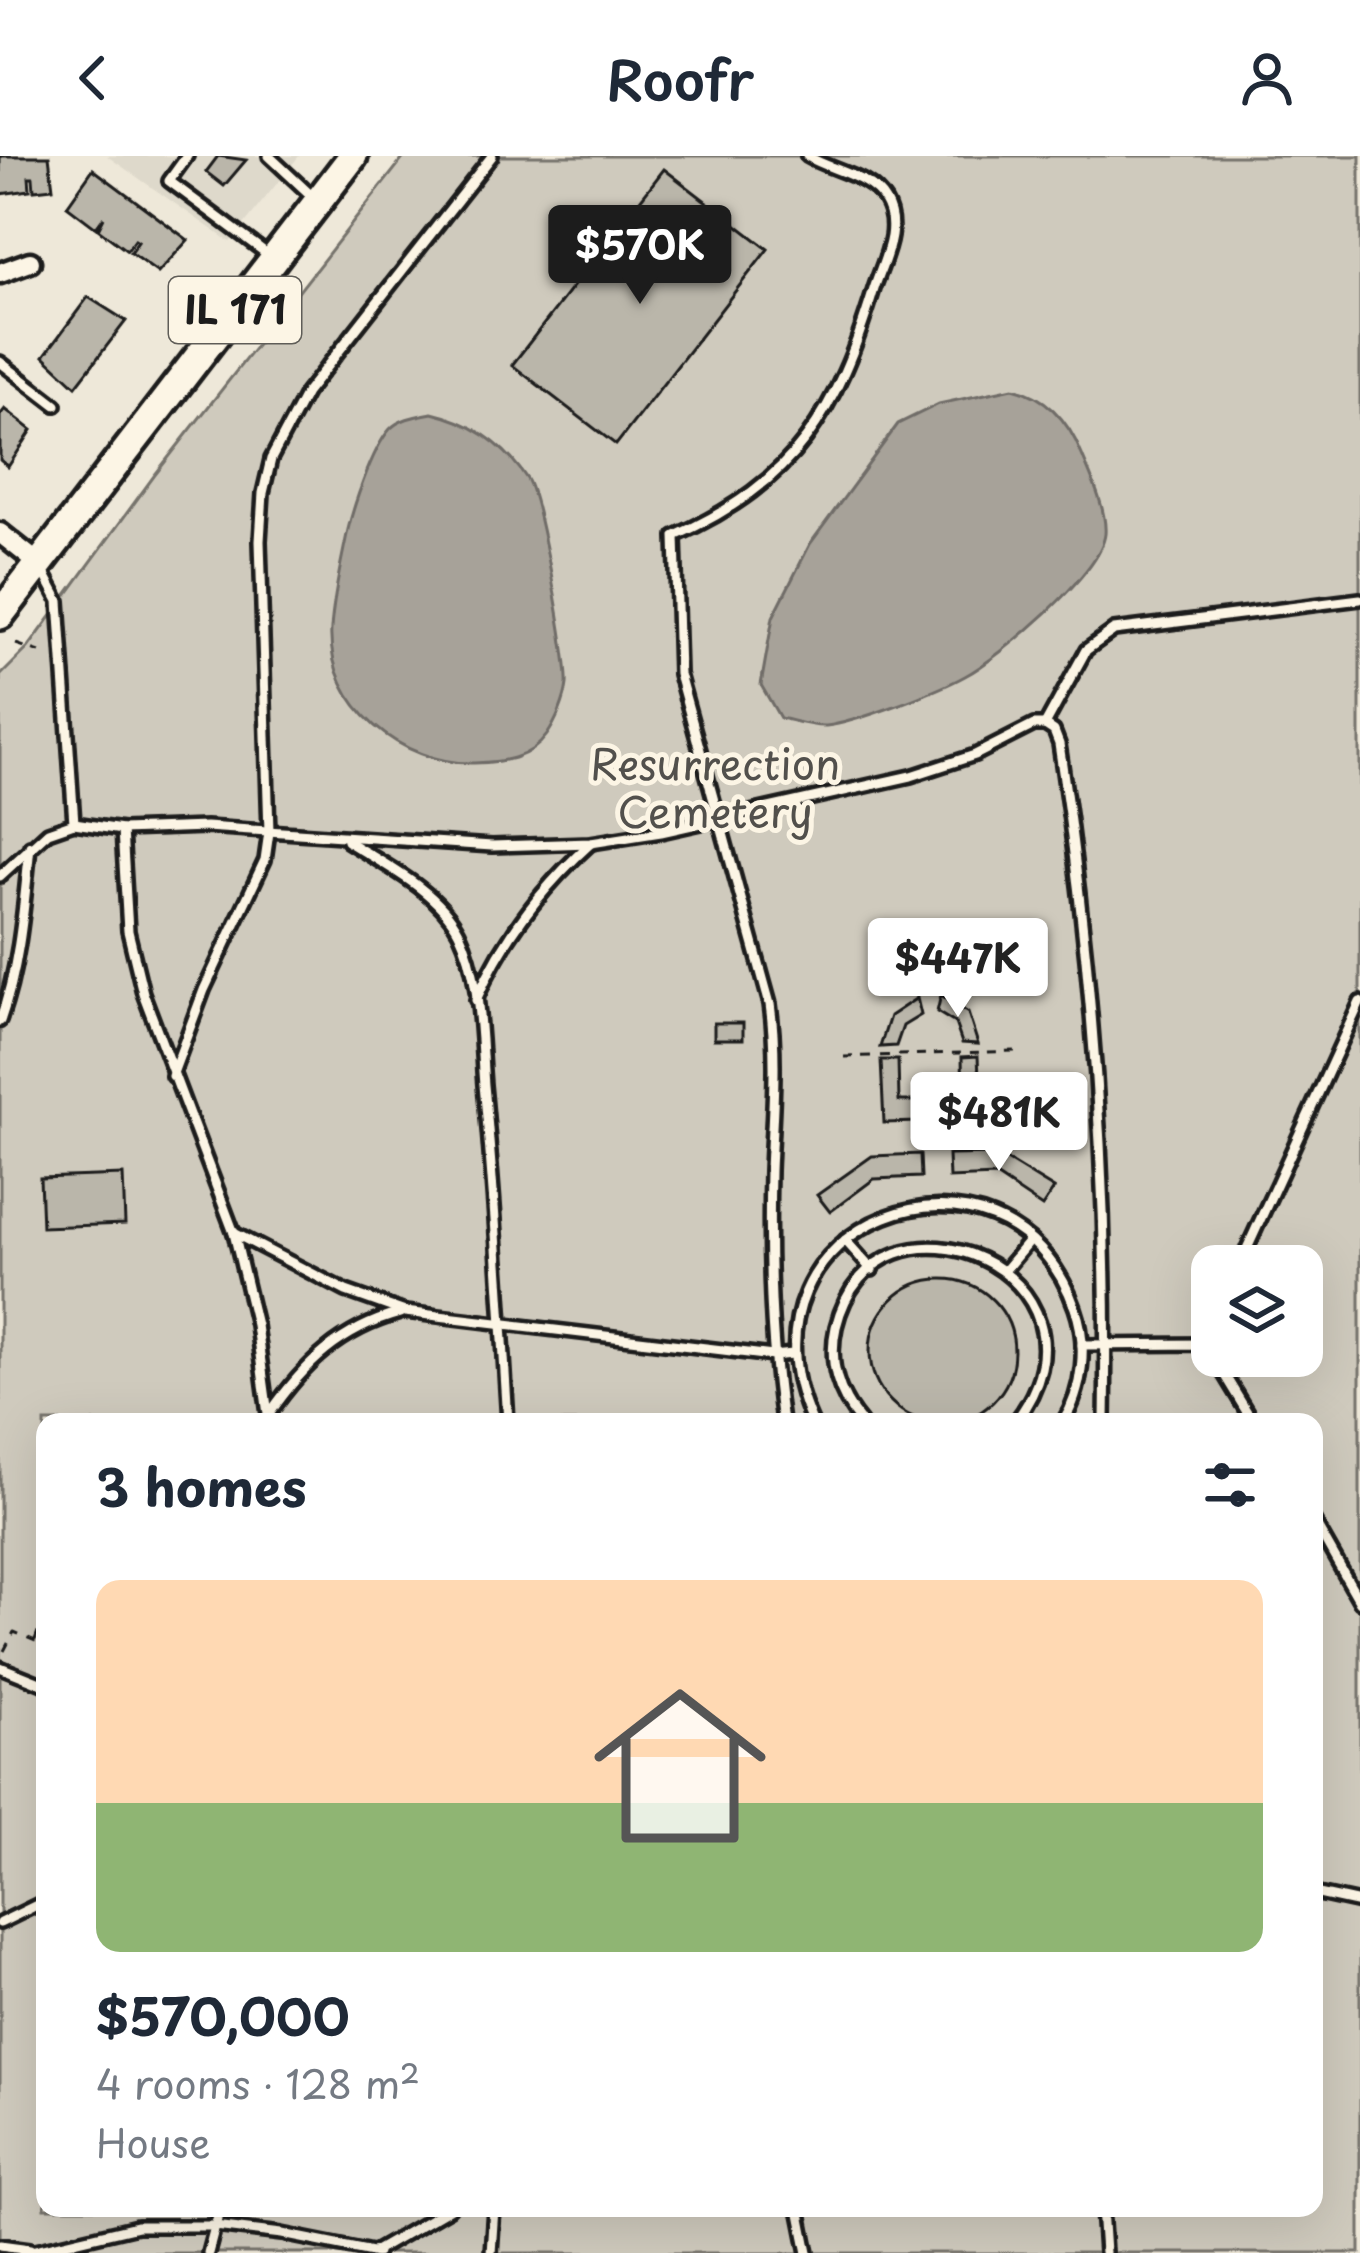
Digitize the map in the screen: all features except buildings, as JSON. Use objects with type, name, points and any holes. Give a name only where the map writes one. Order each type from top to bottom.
[{"type":"main road","name":"IL 171","points":[[0,615],[353,156]]},
{"type":"street","points":[[0,273],[29,262]]},
{"type":"street","points":[[0,533],[40,564]]},
{"type":"lane","points":[[187,156],[169,181],[274,259]]},
{"type":"lane","points":[[269,156],[318,201]]},
{"type":"lane","points":[[172,1076],[204,990],[265,860],[269,832],[260,541],[271,459],[306,393],[492,156]]},
{"type":"lane","points":[[781,1413],[769,1258],[776,1048],[770,1004],[679,674],[675,536],[720,516],[764,484],[803,444],[836,395],[862,336],[892,225],[889,206],[877,188],[807,156]]},
{"type":"lane","points":[[0,362],[56,405]]},
{"type":"lane","points":[[40,564],[59,601],[74,823]]},
{"type":"lane","points":[[1045,725],[1086,650],[1114,631],[1360,598]]},
{"type":"lane","points":[[0,875],[48,832],[74,823],[122,830],[206,827],[492,846],[591,843],[911,776],[975,755],[1034,725],[1045,725],[1054,731],[1059,744],[1082,930],[1099,1150],[1105,1413]]},
{"type":"lane","points":[[122,830],[128,931],[143,993],[234,1233],[256,1325],[268,1413]]},
{"type":"lane","points":[[342,838],[422,891],[460,934],[476,1000],[507,1413]]},
{"type":"lane","points":[[476,1000],[494,960],[540,893],[591,843]]},
{"type":"lane","points":[[0,1021],[22,929],[31,846]]},
{"type":"lane","points":[[1249,1245],[1360,1002]]},
{"type":"lane","points":[[808,1413],[798,1389],[795,1324],[818,1269],[845,1240],[888,1215],[917,1207],[948,1206],[1006,1223],[1052,1261],[1068,1287],[1082,1345],[1079,1380],[1066,1413]]},
{"type":"lane","points":[[234,1233],[346,1291],[405,1312],[773,1356],[793,1354]]},
{"type":"lane","points":[[845,1240],[872,1270]]},
{"type":"lane","points":[[1004,1271],[1030,1240]]},
{"type":"lane","points":[[855,1413],[840,1389],[834,1338],[842,1307],[872,1270],[900,1254],[932,1247],[966,1251],[1004,1271],[1032,1306],[1042,1340],[1040,1376],[1020,1413]]},
{"type":"lane","points":[[273,1413],[305,1367],[326,1348],[372,1320],[405,1312]]},
{"type":"lane","points":[[1082,1345],[1191,1343]]},
{"type":"lane","points":[[1225,1377],[1247,1413]]},
{"type":"lane","points":[[1323,1537],[1360,1602]]},
{"type":"lane","points":[[0,1663],[36,1681]]},
{"type":"lane","points":[[1323,1895],[1360,1904]]},
{"type":"lane","points":[[0,1923],[36,1905]]},
{"type":"lane","points":[[208,2253],[218,2217]]},
{"type":"lane","points":[[0,2245],[27,2251],[137,2226],[215,2226],[375,2253],[435,2217]]},
{"type":"lane","points":[[491,2253],[493,2217]]},
{"type":"lane","points":[[801,2217],[808,2253]]},
{"type":"lane","points":[[1103,2217],[1105,2253]]},
{"type":"path","points":[[16,644],[40,652]]},
{"type":"path","points":[[844,1057],[1016,1051]]},
{"type":"path","points":[[0,1663],[14,1632],[34,1641],[36,1635]]},
{"type":"shaded area","points":[[107,156],[299,156],[230,242]]},
{"type":"shaded area","points":[[1013,388],[1036,397],[1063,421],[1094,483],[1105,534],[1086,570],[1023,633],[952,682],[839,724],[815,726],[780,718],[761,685],[773,617],[810,544],[898,424],[939,404]]},
{"type":"shaded area","points":[[432,413],[486,436],[518,466],[532,492],[545,546],[563,645],[566,691],[554,724],[540,743],[505,760],[447,761],[396,742],[356,706],[333,657],[331,629],[339,572],[369,465],[394,425]]},
{"type":"green space","name":"Resurrection Cemetery","points":[[405,156],[1360,156],[1360,2253],[0,2253],[0,676],[28,648],[154,476]]}]
